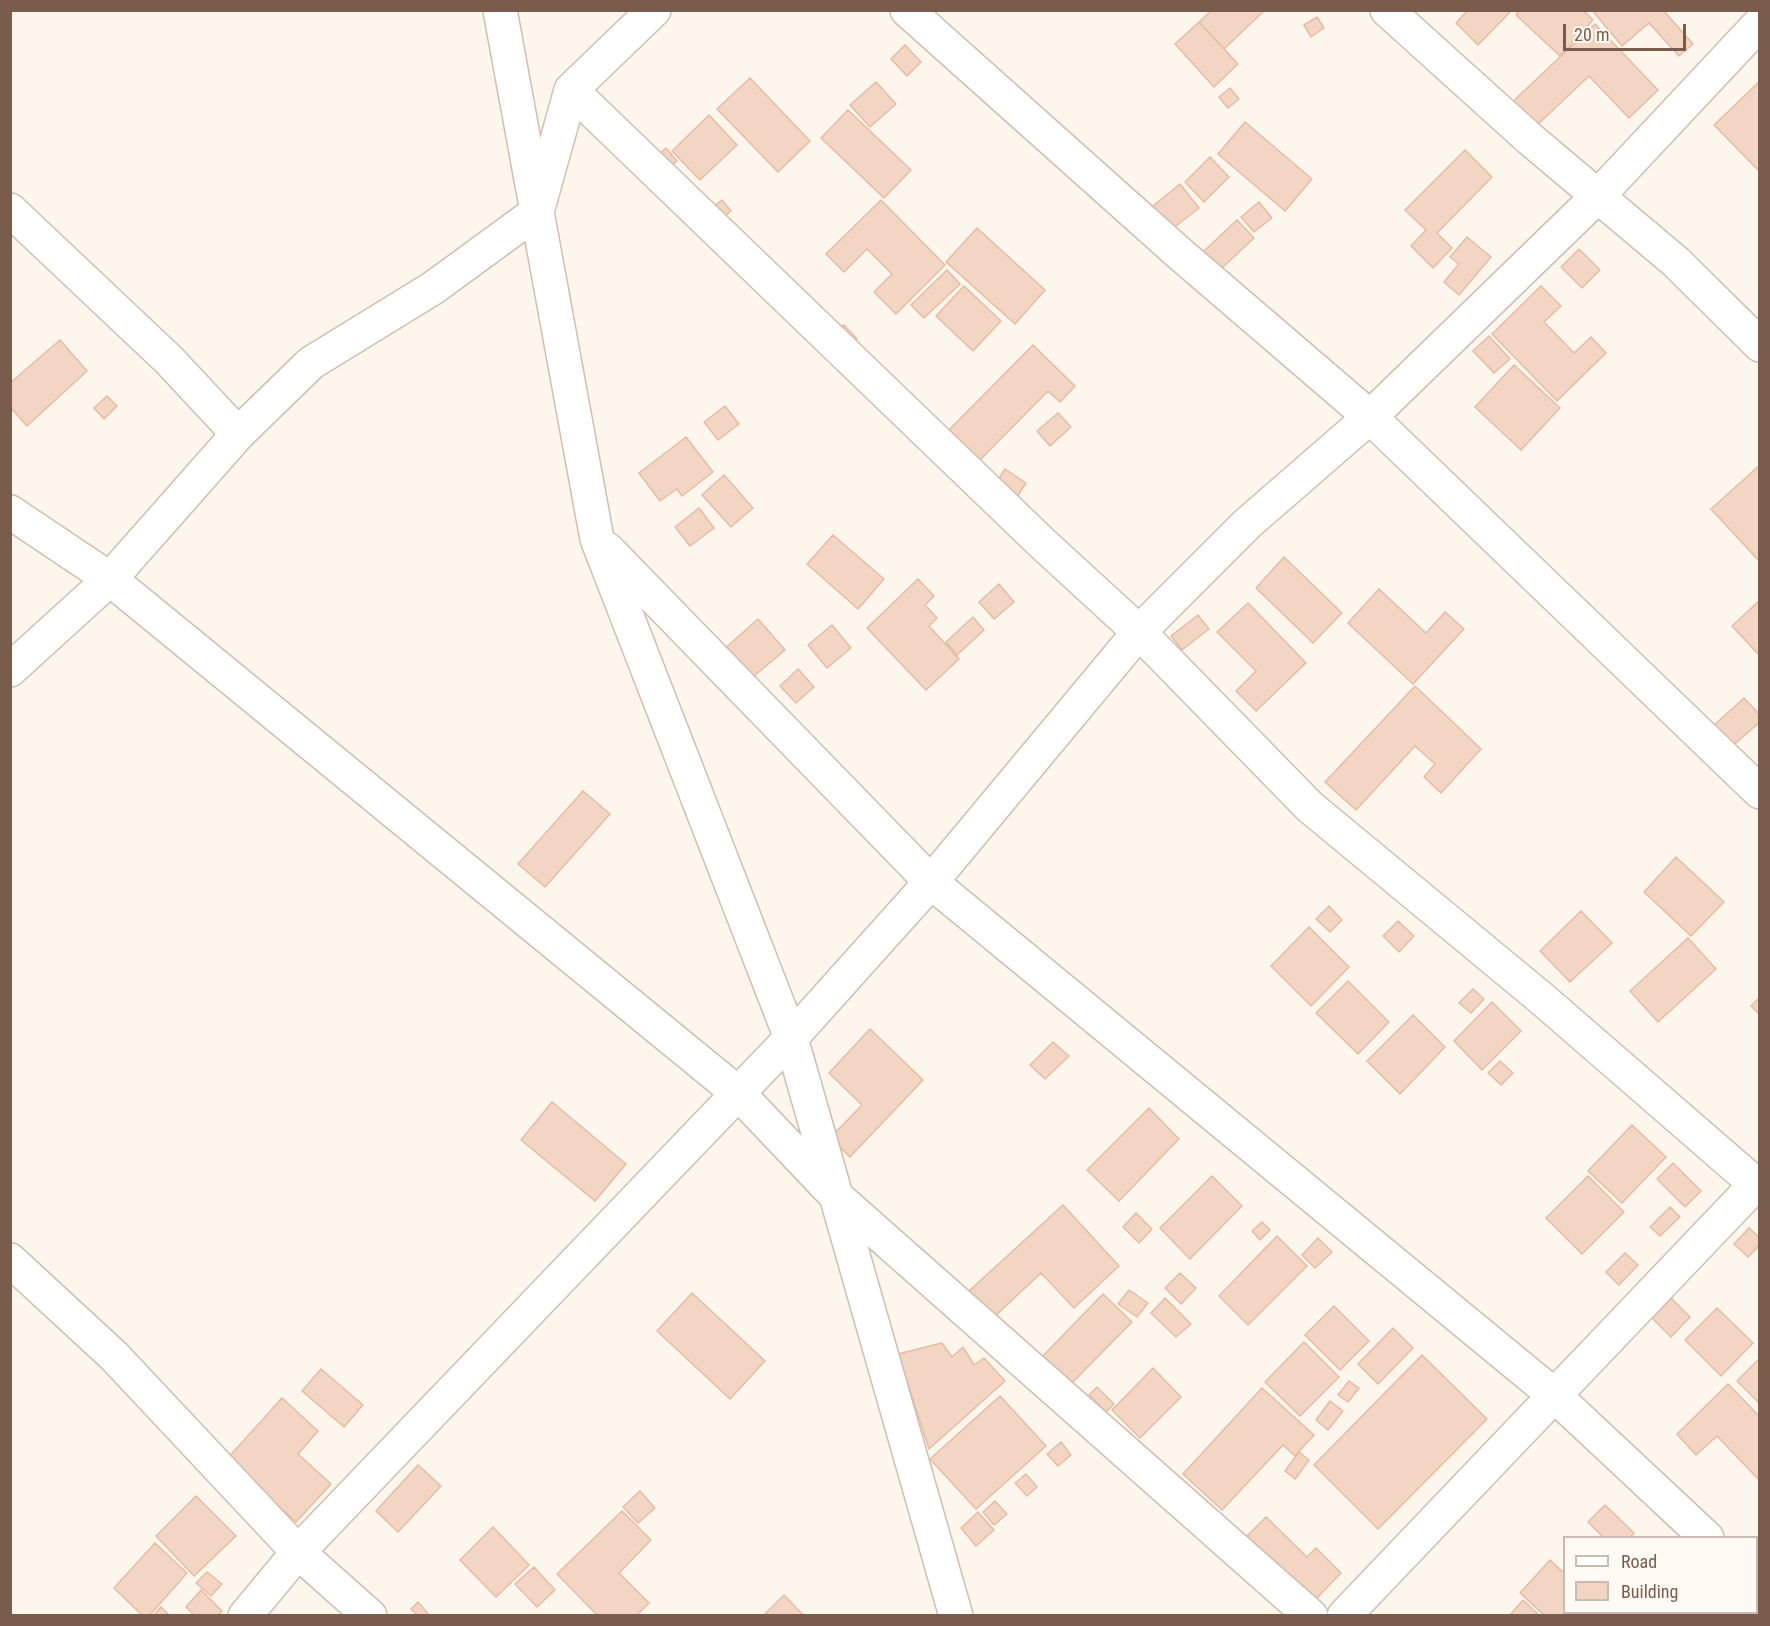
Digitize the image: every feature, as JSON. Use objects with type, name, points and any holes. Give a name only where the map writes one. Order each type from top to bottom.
[{"type":"street","points":[[500,10],[597,539],[791,1038],[956,1616]]},
{"type":"street","points":[[10,670],[110,579],[238,434],[311,363],[433,288],[537,212],[571,90],[654,10]]},
{"type":"street","points":[[907,10],[1179,254],[1370,417],[1760,792]]},
{"type":"street","points":[[1387,10],[1530,139],[1676,262],[1760,345]]},
{"type":"street","points":[[245,1616],[298,1552],[791,1038],[931,882],[1139,632],[1248,522],[1370,417],[1598,196],[1760,23]]},
{"type":"street","points":[[571,90],[1033,535],[1139,632],[1310,807],[1541,998],[1758,1184],[1344,1616]]},
{"type":"street","points":[[10,210],[169,360],[238,434]]},
{"type":"street","points":[[10,512],[110,579],[739,1094],[837,1197],[1311,1616]]},
{"type":"street","points":[[597,539],[931,882],[1554,1395],[1705,1536]]},
{"type":"street","points":[[10,1260],[114,1356],[298,1552],[370,1616]]},
{"type":"building","points":[[1212,10],[1265,10],[1224,49],[1199,22]]},
{"type":"building","points":[[1468,10],[1512,10],[1478,45],[1456,23]]},
{"type":"building","points":[[1519,10],[1583,10],[1593,20],[1560,56],[1516,15]]},
{"type":"building","points":[[1592,10],[1663,10],[1693,44],[1679,56],[1649,23],[1622,46]]},
{"type":"building","points":[[1317,17],[1324,28],[1311,37],[1304,25]]},
{"type":"building","points":[[1199,22],[1238,64],[1214,87],[1175,44]]},
{"type":"building","points":[[1595,24],[1658,90],[1629,118],[1589,76],[1531,131],[1508,106]]},
{"type":"building","points":[[905,45],[921,62],[907,76],[891,59]]},
{"type":"building","points":[[750,78],[810,141],[778,172],[717,109]]},
{"type":"building","points":[[1760,81],[1760,172],[1714,125]]},
{"type":"building","points":[[876,82],[896,104],[870,127],[850,105]]},
{"type":"building","points":[[1230,88],[1239,99],[1228,108],[1219,97]]},
{"type":"building","points":[[848,110],[911,170],[884,198],[821,138]]},
{"type":"building","points":[[709,115],[737,145],[700,180],[672,151]]},
{"type":"building","points":[[1245,122],[1312,179],[1285,211],[1218,154]]},
{"type":"building","points":[[666,148],[677,161],[664,172],[653,160]]},
{"type":"building","points":[[1465,150],[1492,177],[1437,233],[1452,248],[1433,268],[1411,246],[1426,230],[1405,210]]},
{"type":"building","points":[[1210,157],[1229,177],[1204,202],[1185,182]]},
{"type":"building","points":[[1180,184],[1199,208],[1172,229],[1153,206]]},
{"type":"building","points":[[722,200],[731,211],[720,220],[711,208]]},
{"type":"building","points":[[881,200],[945,265],[896,314],[874,292],[892,274],[867,249],[844,272],[826,254]]},
{"type":"building","points":[[1259,202],[1272,218],[1254,232],[1241,217]]},
{"type":"building","points":[[1237,220],[1254,238],[1221,269],[1204,251]]},
{"type":"building","points":[[977,228],[1045,290],[1015,324],[946,262]]},
{"type":"building","points":[[1467,237],[1491,257],[1459,295],[1444,282],[1459,264],[1450,257]]},
{"type":"building","points":[[1579,249],[1600,270],[1582,288],[1561,267]]},
{"type":"building","points":[[947,270],[960,284],[924,318],[911,305]]},
{"type":"building","points":[[964,286],[1001,321],[973,351],[936,316]]},
{"type":"building","points":[[1541,286],[1561,306],[1544,322],[1574,353],[1591,337],[1606,353],[1557,401],[1492,334]]},
{"type":"building","points":[[844,325],[857,339],[846,350],[833,336]]},
{"type":"building","points":[[1489,336],[1510,359],[1494,373],[1473,351]]},
{"type":"building","points":[[60,340],[87,371],[27,426],[10,407],[10,383]]},
{"type":"building","points":[[1033,345],[1075,386],[1060,402],[1048,391],[973,467],[943,436]]},
{"type":"building","points":[[1514,365],[1560,408],[1521,450],[1475,407]]},
{"type":"building","points":[[107,396],[117,406],[104,419],[94,408]]},
{"type":"building","points":[[725,406],[739,424],[718,440],[704,422]]},
{"type":"building","points":[[1058,413],[1071,427],[1050,446],[1037,431]]},
{"type":"building","points":[[686,437],[713,472],[682,496],[677,489],[660,501],[639,473]]},
{"type":"building","points":[[1760,465],[1760,562],[1711,509]]},
{"type":"building","points":[[1005,469],[1026,483],[1017,497],[996,483]]},
{"type":"building","points":[[724,475],[753,508],[731,527],[702,495]]},
{"type":"building","points":[[699,508],[714,528],[690,546],[675,527]]},
{"type":"building","points":[[833,535],[884,579],[858,609],[807,564]]},
{"type":"building","points":[[1284,557],[1342,613],[1313,643],[1256,588]]},
{"type":"building","points":[[918,579],[934,596],[925,605],[937,618],[929,626],[959,659],[926,690],[867,628]]},
{"type":"building","points":[[999,584],[1014,602],[994,619],[979,602]]},
{"type":"building","points":[[1379,589],[1426,633],[1445,612],[1464,629],[1413,684],[1348,623]]},
{"type":"building","points":[[1760,600],[1760,656],[1732,626]]},
{"type":"building","points":[[1248,603],[1306,663],[1256,711],[1236,691],[1256,671],[1217,632]]},
{"type":"building","points":[[1198,615],[1209,629],[1182,650],[1171,636]]},
{"type":"building","points":[[973,617],[984,630],[957,655],[946,642]]},
{"type":"building","points":[[758,619],[785,650],[747,682],[721,652]]},
{"type":"building","points":[[832,625],[851,648],[827,668],[808,645]]},
{"type":"building","points":[[798,669],[814,687],[796,703],[780,686]]},
{"type":"building","points":[[1415,686],[1481,749],[1441,793],[1424,777],[1435,764],[1415,746],[1356,810],[1325,782]]},
{"type":"building","points":[[1744,698],[1760,715],[1760,722],[1730,748],[1712,727]]},
{"type":"building","points":[[583,791],[610,814],[545,887],[518,864]]},
{"type":"building","points":[[1676,857],[1724,902],[1691,936],[1644,892]]},
{"type":"building","points":[[1329,906],[1342,920],[1330,932],[1316,919]]},
{"type":"building","points":[[1581,911],[1612,943],[1570,982],[1540,951]]},
{"type":"building","points":[[1398,921],[1414,936],[1399,952],[1383,936]]},
{"type":"building","points":[[1309,927],[1349,967],[1311,1006],[1271,966]]},
{"type":"building","points":[[1688,938],[1716,969],[1658,1022],[1630,991]]},
{"type":"building","points":[[1348,981],[1389,1022],[1358,1054],[1316,1013]]},
{"type":"building","points":[[1473,989],[1484,999],[1471,1013],[1459,1003]]},
{"type":"building","points":[[1760,997],[1760,1015],[1751,1006]]},
{"type":"building","points":[[1492,1002],[1521,1031],[1482,1070],[1454,1041]]},
{"type":"building","points":[[1413,1015],[1445,1047],[1400,1094],[1367,1061]]},
{"type":"building","points":[[870,1029],[923,1080],[850,1157],[830,1138],[862,1105],[829,1073]]},
{"type":"building","points":[[1053,1042],[1069,1056],[1045,1079],[1030,1065]]},
{"type":"building","points":[[1500,1061],[1513,1073],[1501,1085],[1488,1073]]},
{"type":"building","points":[[552,1102],[626,1164],[595,1201],[521,1140]]},
{"type":"building","points":[[1149,1108],[1179,1139],[1119,1201],[1087,1170]]},
{"type":"building","points":[[1632,1125],[1666,1157],[1622,1203],[1588,1171]]},
{"type":"building","points":[[1673,1163],[1701,1191],[1685,1207],[1657,1179]]},
{"type":"building","points":[[1212,1176],[1242,1206],[1190,1259],[1160,1228]]},
{"type":"building","points":[[1588,1176],[1624,1212],[1582,1254],[1546,1218]]},
{"type":"building","points":[[1063,1205],[1119,1266],[1074,1308],[1041,1273],[993,1318],[969,1291]]},
{"type":"building","points":[[1670,1207],[1680,1217],[1660,1236],[1650,1227]]},
{"type":"building","points":[[1136,1213],[1152,1229],[1139,1243],[1123,1227]]},
{"type":"building","points":[[1262,1222],[1270,1230],[1260,1240],[1252,1231]]},
{"type":"building","points":[[1749,1228],[1760,1238],[1760,1245],[1748,1257],[1734,1244]]},
{"type":"building","points":[[1277,1236],[1307,1266],[1248,1325],[1219,1296]]},
{"type":"building","points":[[1318,1238],[1332,1252],[1315,1268],[1302,1255]]},
{"type":"building","points":[[1625,1253],[1638,1265],[1619,1285],[1606,1272]]},
{"type":"building","points":[[1180,1273],[1196,1288],[1181,1304],[1165,1288]]},
{"type":"building","points":[[1129,1290],[1148,1303],[1137,1317],[1118,1304]]},
{"type":"building","points":[[692,1293],[765,1361],[730,1399],[657,1331]]},
{"type":"building","points":[[1103,1294],[1132,1322],[1069,1386],[1041,1358]]},
{"type":"building","points":[[1165,1298],[1191,1324],[1176,1337],[1151,1313]]},
{"type":"building","points":[[1671,1298],[1690,1317],[1671,1337],[1652,1318]]},
{"type":"building","points":[[1334,1306],[1369,1341],[1340,1370],[1305,1335]]},
{"type":"building","points":[[1717,1308],[1753,1343],[1721,1376],[1685,1340]]},
{"type":"building","points":[[1393,1328],[1413,1348],[1378,1384],[1358,1364]]},
{"type":"building","points":[[1304,1342],[1339,1377],[1300,1416],[1265,1382]]},
{"type":"building","points":[[942,1343],[952,1357],[963,1347],[974,1365],[984,1358],[1005,1381],[929,1449],[898,1354]]},
{"type":"building","points":[[1422,1355],[1487,1419],[1378,1529],[1314,1465]]},
{"type":"building","points":[[1760,1358],[1760,1404],[1737,1381]]},
{"type":"building","points":[[1153,1368],[1181,1397],[1140,1438],[1112,1410]]},
{"type":"building","points":[[321,1369],[363,1405],[344,1427],[302,1391]]},
{"type":"building","points":[[1349,1381],[1359,1388],[1348,1402],[1338,1395]]},
{"type":"building","points":[[1728,1384],[1760,1417],[1759,1480],[1717,1436],[1696,1455],[1677,1434]]},
{"type":"building","points":[[1097,1387],[1114,1404],[1106,1412],[1089,1395]]},
{"type":"building","points":[[1262,1388],[1314,1435],[1295,1456],[1283,1445],[1222,1510],[1183,1474]]},
{"type":"building","points":[[1000,1396],[1046,1446],[976,1509],[930,1459]]},
{"type":"building","points":[[282,1398],[318,1431],[298,1454],[331,1484],[296,1522],[227,1459]]},
{"type":"building","points":[[1330,1401],[1343,1411],[1328,1430],[1316,1420]]},
{"type":"building","points":[[1061,1442],[1071,1455],[1058,1466],[1047,1454]]},
{"type":"building","points":[[1299,1452],[1309,1460],[1295,1479],[1285,1471]]},
{"type":"building","points":[[418,1465],[441,1486],[398,1532],[376,1511]]},
{"type":"building","points":[[1026,1474],[1037,1487],[1027,1496],[1015,1483]]},
{"type":"building","points":[[640,1491],[655,1508],[638,1523],[623,1507]]},
{"type":"building","points":[[196,1496],[236,1536],[194,1576],[156,1536]]},
{"type":"building","points":[[995,1501],[1007,1514],[994,1525],[983,1512]]},
{"type":"building","points":[[1605,1505],[1634,1533],[1632,1536],[1602,1536],[1588,1522]]},
{"type":"building","points":[[622,1511],[651,1540],[619,1573],[649,1603],[636,1616],[598,1616],[557,1574]]},
{"type":"building","points":[[978,1512],[994,1530],[976,1546],[961,1528]]},
{"type":"building","points":[[1266,1517],[1307,1557],[1316,1548],[1341,1573],[1313,1602],[1247,1536]]},
{"type":"building","points":[[493,1527],[529,1565],[496,1597],[460,1560]]},
{"type":"building","points":[[155,1543],[187,1573],[149,1616],[143,1616],[114,1588]]},
{"type":"building","points":[[1550,1560],[1563,1572],[1563,1614],[1610,1614],[1612,1616],[1545,1616],[1520,1593]]},
{"type":"building","points":[[534,1567],[555,1590],[537,1607],[515,1584]]},
{"type":"building","points":[[207,1572],[222,1584],[211,1596],[196,1583]]},
{"type":"building","points":[[201,1590],[222,1611],[218,1616],[195,1616],[186,1607]]},
{"type":"building","points":[[784,1595],[804,1616],[763,1616]]},
{"type":"building","points":[[1523,1600],[1540,1616],[1509,1616]]},
{"type":"building","points":[[418,1602],[430,1616],[418,1616],[411,1609]]},
{"type":"building","points":[[161,1607],[170,1616],[153,1616]]},
{"type":"building","points":[[1642,1614],[1668,1614],[1666,1616],[1644,1616]]}]
